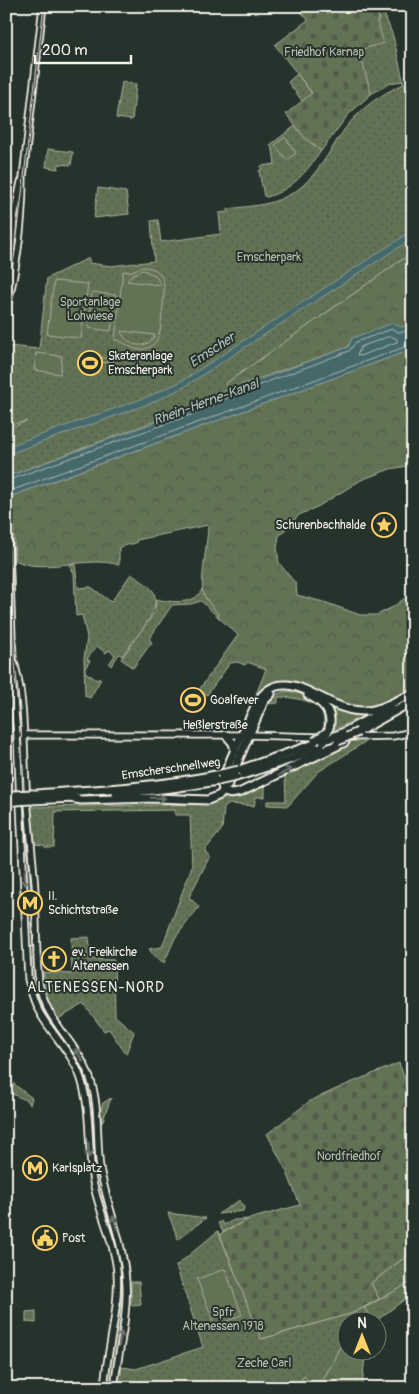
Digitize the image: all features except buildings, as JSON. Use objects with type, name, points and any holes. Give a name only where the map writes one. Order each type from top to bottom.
[{"type":"highway","points":[[71,798],[80,800],[156,798],[208,800],[216,798],[224,791],[259,700],[267,691],[280,686],[298,686],[344,708],[365,712],[412,697]]},
{"type":"highway","points":[[319,741],[328,731],[330,717],[326,707],[302,692],[287,689],[277,691],[266,698],[235,752],[221,784],[224,791],[233,795],[241,792],[341,742]]},
{"type":"highway","name":"Emscherschnellweg","points":[[9,797],[71,798],[138,792],[237,773],[292,759],[341,742],[376,723],[412,697]]},
{"type":"highway","name":"Emscherschnellweg","points":[[237,773],[342,732],[412,697]]},
{"type":"highway","points":[[226,735],[234,743],[235,752]]},
{"type":"highway","name":"Emscherschnellweg","points":[[31,797],[219,777]]},
{"type":"main road","points":[[6,316],[11,257],[23,191],[22,177],[43,6]]},
{"type":"main road","points":[[6,489],[13,656],[18,679],[24,734],[34,878],[38,973],[47,1010],[78,1053],[92,1082],[100,1170],[124,1260],[127,1293],[114,1388]]},
{"type":"main road","points":[[6,535],[8,523]]},
{"type":"main road","points":[[6,566],[10,590]]},
{"type":"main road","points":[[13,656],[11,667],[17,735],[28,979],[34,1000],[49,1027],[73,1060],[83,1086],[93,1183],[97,1202],[116,1261],[117,1292],[104,1388]]},
{"type":"main road","name":"Heßlerstraße","points":[[17,735],[245,735],[316,737],[386,736],[413,732]]},
{"type":"main road","points":[[34,1000],[38,998],[43,999]]},
{"type":"main road","points":[[49,1027],[57,1025]]},
{"type":"green space","name":"Friedhof Karnap","points":[[296,6],[375,6],[379,19],[377,21],[384,43],[359,50],[371,94],[348,115],[321,151],[305,138],[286,114],[312,93],[275,45],[308,20]]},
{"type":"green space","points":[[375,6],[381,6],[393,36],[404,84],[402,81],[390,83],[371,94],[358,50],[379,19]]},
{"type":"green space","points":[[297,74],[312,94],[303,102],[288,82]]},
{"type":"green space","points":[[122,82],[136,84],[132,120],[116,118]]},
{"type":"green space","points":[[404,84],[413,97],[413,252],[225,384],[229,389],[195,406],[11,475],[7,429],[27,421],[7,426],[6,365],[8,346],[39,349],[47,278],[89,258],[89,263],[111,266],[154,261],[151,221],[158,220],[161,242],[221,234],[219,213],[228,212],[228,209],[273,202],[296,191],[312,176],[344,130],[357,115],[379,97]]},
{"type":"green space","points":[[295,126],[321,151],[304,173],[292,184],[276,194],[264,196],[259,171],[261,166],[275,164],[273,150],[270,145]]},
{"type":"green space","points":[[285,137],[296,153],[287,160],[275,145]]},
{"type":"green space","points":[[48,149],[73,152],[71,165],[59,164],[58,169],[46,167]]},
{"type":"green space","points":[[98,188],[126,192],[129,214],[94,218]]},
{"type":"green space","points":[[413,252],[413,325],[352,338],[348,347],[229,389],[225,384]]},
{"type":"green space","points":[[141,267],[157,271],[161,276],[164,290],[159,335],[154,344],[139,350],[115,340],[123,271],[130,272]],"holes":[[[143,270],[155,275],[161,285],[127,281],[133,274]],[[121,331],[155,335],[147,343],[137,345],[128,341]]]},
{"type":"green space","points":[[54,281],[88,284],[81,338],[47,334]]},
{"type":"green space","points":[[92,292],[116,295],[111,331],[88,328]]},
{"type":"green space","points":[[413,349],[413,465],[390,469],[361,480],[319,506],[299,515],[279,536],[277,548],[279,563],[296,584],[297,595],[360,615],[377,615],[393,607],[413,592],[413,687],[391,700],[374,707],[357,708],[345,705],[311,688],[290,682],[277,685],[251,707],[266,669],[247,662],[245,665],[237,662],[230,663],[207,695],[199,690],[238,635],[218,617],[219,615],[203,592],[208,525],[137,540],[136,543],[119,547],[119,565],[93,562],[38,566],[15,560],[12,496]]},
{"type":"green space","points":[[36,353],[62,356],[60,374],[34,370]]},
{"type":"green space","name":"Skateranlage Emscherpark","points":[[91,358],[113,358],[113,362],[96,363],[83,368],[83,360],[91,360]]},
{"type":"green space","points":[[75,564],[78,588],[91,587],[111,602],[131,574],[151,588],[155,599],[151,616],[122,656],[119,654],[111,666],[109,664],[115,655],[109,650],[106,653],[97,646],[87,659],[90,661],[85,668],[85,672],[97,680],[101,679],[90,698],[85,696],[84,659],[87,637],[82,615],[76,616],[74,573],[69,565]]},
{"type":"green space","points":[[202,589],[206,599],[220,615],[218,617],[201,601],[191,604],[172,605],[149,639],[152,642],[133,668],[121,659],[155,612],[156,599],[182,602],[194,598]]},
{"type":"green space","points":[[287,691],[305,696],[320,706],[328,716],[325,730],[323,715],[318,707],[301,700],[278,697],[278,703],[267,704],[256,730],[255,728],[265,704],[273,696]]},
{"type":"green space","points":[[326,704],[354,715],[365,715],[331,731],[333,717]]},
{"type":"green space","points":[[363,736],[374,736],[318,772],[288,806],[267,805],[267,801],[286,801],[285,776]]},
{"type":"green space","points":[[265,785],[265,797],[256,797],[254,806],[229,804],[224,808],[222,829],[206,849],[205,852],[210,856],[189,897],[199,907],[175,938],[164,963],[154,956],[149,949],[162,947],[192,866],[190,815],[175,815],[175,810],[55,812],[54,847],[35,844],[31,807],[210,804],[224,797],[235,798]]},
{"type":"green space","points":[[89,937],[91,959],[114,960],[115,1016],[134,1032],[126,1054],[109,1029],[104,1031],[84,1004],[58,1019],[49,1004],[43,972],[72,974],[71,938]]},
{"type":"green space","points":[[28,959],[36,959],[40,996],[34,997]]},
{"type":"green space","points":[[57,1029],[82,1063],[91,1090],[87,1091],[78,1066],[53,1030]]},
{"type":"green space","name":"Nordfriedhof","points":[[399,1063],[413,1100],[413,1216],[408,1218],[413,1232],[413,1251],[371,1283],[379,1299],[355,1312],[336,1312],[336,1318],[261,1339],[220,1234],[249,1219],[300,1205],[286,1170],[267,1134],[310,1101]]},
{"type":"green space","points":[[6,1078],[32,1098],[30,1105],[28,1101],[6,1091]]},
{"type":"green space","points":[[111,1098],[102,1123],[101,1123],[103,1103]]},
{"type":"green space","points":[[105,1192],[114,1222],[125,1281],[124,1311],[112,1388],[106,1388],[118,1272],[97,1201]]},
{"type":"green space","points":[[240,1200],[244,1208],[243,1211],[218,1214]]},
{"type":"green space","points":[[168,1213],[206,1218],[178,1239]]},
{"type":"green space","points":[[249,1219],[223,1232],[218,1223],[221,1221],[224,1225],[234,1220]]},
{"type":"green space","points":[[218,1231],[262,1339],[336,1318],[336,1355],[318,1388],[118,1388],[116,1377],[121,1375],[122,1367],[136,1369],[203,1347],[176,1266]]},
{"type":"green space","points":[[413,1251],[413,1281],[365,1308],[368,1312],[355,1312],[379,1300],[371,1283]]},
{"type":"green space","name":"Spfr Altenessen 1918","points":[[225,1269],[242,1315],[215,1326],[197,1279]]},
{"type":"green space","points":[[413,1281],[413,1293],[386,1313],[367,1312],[364,1308]]},
{"type":"green space","points":[[131,1282],[139,1282],[141,1305],[131,1305]]},
{"type":"green space","points":[[36,1311],[36,1323],[26,1322],[26,1312]]},
{"type":"green space","points":[[336,1355],[336,1362],[364,1362],[362,1388],[318,1388]]},
{"type":"green space","points":[[304,1376],[316,1388],[295,1388]]},
{"type":"green space","points":[[78,1381],[92,1383],[93,1387],[71,1388]]},
{"type":"water","points":[[413,230],[413,238],[184,387],[151,403],[6,455],[6,447],[147,397],[182,381]]},
{"type":"water","points":[[393,323],[400,327],[413,325],[413,349],[6,498],[6,477],[194,408],[231,390],[348,347],[352,338]]},
{"type":"tram line","points":[[6,322],[44,6]]},
{"type":"tram line","points":[[6,478],[14,656],[20,709],[25,807],[32,884]]},
{"type":"railway","points":[[32,884],[34,957]]},
{"type":"place","name":"Skateranlage Emscherpark","points":[[90,363]]},
{"type":"place","name":"Schurenbachhalde","points":[[384,525]]},
{"type":"place","name":"Goalfever","points":[[193,700]]},
{"type":"place","name":"II. Schichtstraße","points":[[30,903]]},
{"type":"place","name":"ev. Freikirche Altenessen","points":[[54,959]]},
{"type":"place","name":"Karlsplatz","points":[[35,1168]]},
{"type":"place","name":"Post","points":[[45,1238]]},
{"type":"district","name":"ALTENESSEN-NORD","points":[[96,987]]},
{"type":"park label","name":"Emscherpark","points":[[269,257]]},
{"type":"park label","name":"Sportanlage Lohwiese","points":[[90,309]]},
{"type":"park label","name":"Zeche Carl","points":[[264,1363]]},
{"type":"water label","name":"Emscher","points":[[212,350]]},
{"type":"water label","name":"Rhein-Herne-Kanal","points":[[206,402]]}]
